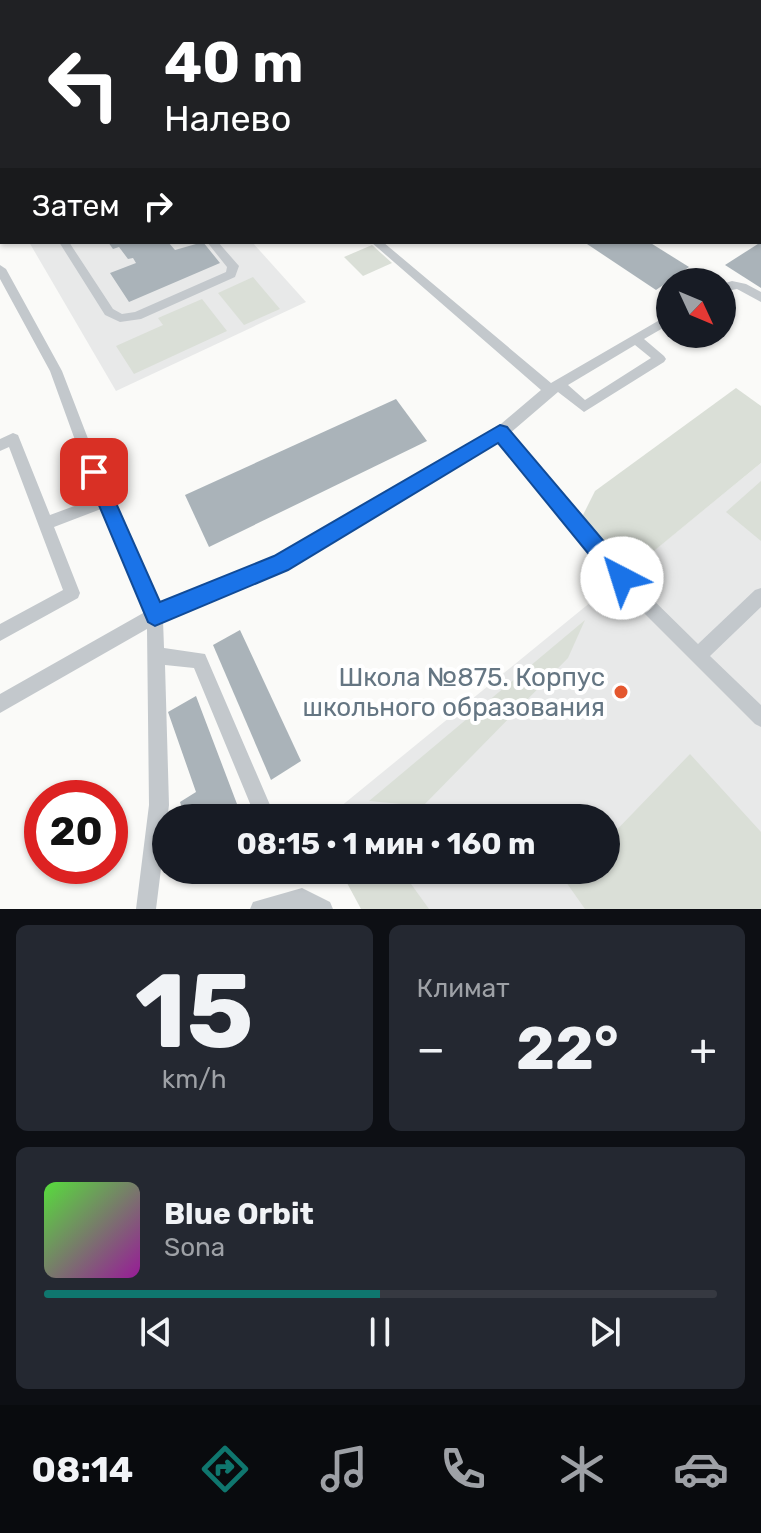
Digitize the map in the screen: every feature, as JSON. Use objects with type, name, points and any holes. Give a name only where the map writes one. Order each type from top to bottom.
[{"type":"lane","points":[[65,244],[109,312],[130,318],[231,274],[233,266],[214,244]]},
{"type":"lane","points":[[378,244],[554,388],[584,407],[660,359],[635,338]]},
{"type":"lane","points":[[0,269],[56,371],[105,501],[155,615],[159,805],[146,909]]},
{"type":"lane","points":[[736,286],[761,298]]},
{"type":"lane","points":[[0,704],[155,615],[281,563],[500,433],[554,388],[656,326]]},
{"type":"lane","points":[[500,433],[628,586],[761,718]]},
{"type":"lane","points":[[0,445],[13,439],[72,593],[0,633]]},
{"type":"lane","points":[[47,523],[105,501]]},
{"type":"lane","points":[[698,656],[761,596]]},
{"type":"lane","points":[[156,656],[199,660],[260,804]]},
{"type":"lane","points":[[260,909],[302,898],[323,909]]},
{"type":"shaded area","points":[[30,244],[254,244],[306,302],[116,391]]},
{"type":"shaded area","points":[[372,245],[392,263],[363,276],[344,257]]},
{"type":"shaded area","points":[[253,277],[280,309],[244,325],[218,293]]},
{"type":"shaded area","points":[[202,299],[227,331],[134,374],[116,346],[163,325],[158,318]]},
{"type":"shaded area","points":[[736,388],[761,406],[761,463],[627,573],[582,517],[595,491]]},
{"type":"shaded area","name":"Школа №875. Корпус школьного образования","points":[[761,463],[761,909],[400,909],[385,884],[620,884],[620,804],[344,804]]},
{"type":"shaded area","points":[[761,481],[761,541],[726,512]]},
{"type":"shaded area","points":[[585,620],[568,658],[425,804],[369,801]]},
{"type":"shaded area","points":[[690,754],[761,832],[761,909],[585,909],[567,884],[620,884],[620,826]]},
{"type":"shaded area","points":[[348,884],[411,884],[429,909],[361,909]]},
{"type":"building","points":[[109,244],[170,244],[175,250],[205,244],[220,263],[129,302],[110,273],[136,263],[133,258],[128,259],[119,247],[113,249]]},
{"type":"building","points":[[587,244],[652,244],[689,267],[656,268],[656,290]]},
{"type":"building","points":[[761,244],[761,288],[736,272],[736,268],[725,265]]},
{"type":"building","points":[[396,399],[427,441],[209,547],[185,495]]},
{"type":"building","points":[[240,630],[301,761],[271,780],[213,645]]},
{"type":"building","points":[[196,696],[237,804],[181,804],[196,792],[168,712]]},
{"type":"place","name":"Школа №875. Корпус школьного образования","points":[[621,692]]},
{"type":"route","points":[[94,472],[155,615],[281,563],[500,433],[622,578]]}]
